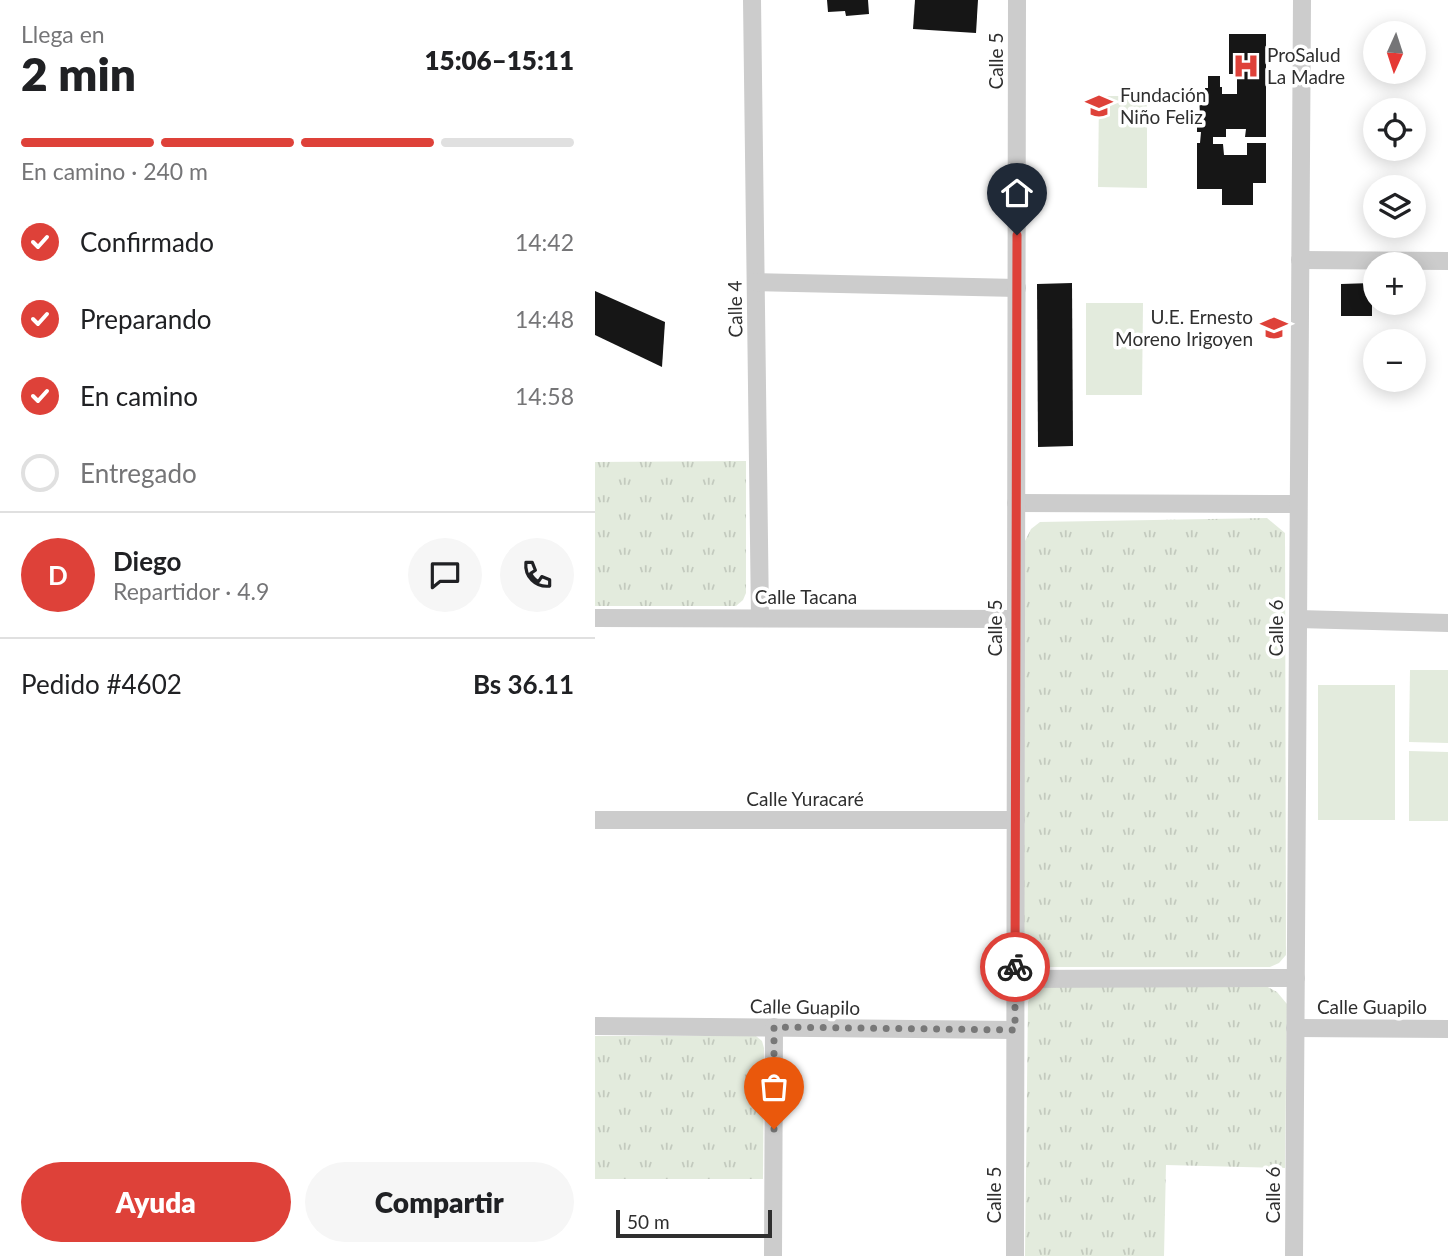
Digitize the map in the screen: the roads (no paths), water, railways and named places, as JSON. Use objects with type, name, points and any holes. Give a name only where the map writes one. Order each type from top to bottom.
[{"type":"street","name":"Calle 4","points":[[753,0],[760,618]]},
{"type":"street","name":"Calle 5","points":[[1015,1256],[1017,0]]},
{"type":"street","name":"Calle 6","points":[[1294,1256],[1301,0]]},
{"type":"street","points":[[1300,260],[1448,261]]},
{"type":"street","points":[[756,282],[1017,288]]},
{"type":"street","points":[[1016,503],[1298,504]]},
{"type":"street","name":"Calle Tacana","points":[[595,618],[1016,619]]},
{"type":"street","points":[[1297,620],[1448,623]]},
{"type":"street","name":"Calle Yuracaré","points":[[595,820],[1016,820]]},
{"type":"street","name":"Calle Guapilo","points":[[1015,979],[1296,978]]},
{"type":"street","name":"Calle Guapilo","points":[[595,1026],[1015,1030]]},
{"type":"street","points":[[773,1256],[774,1027]]},
{"type":"street","name":"Calle Guapilo","points":[[1295,1028],[1448,1029]]},
{"type":"place","name":"ProSalud La Madre","points":[[1246,66]]},
{"type":"place","name":"Fundación Niño Feliz","points":[[1099,106]]},
{"type":"place","name":"U.E. Ernesto Moreno Irigoyen","points":[[1274,328]]}]
